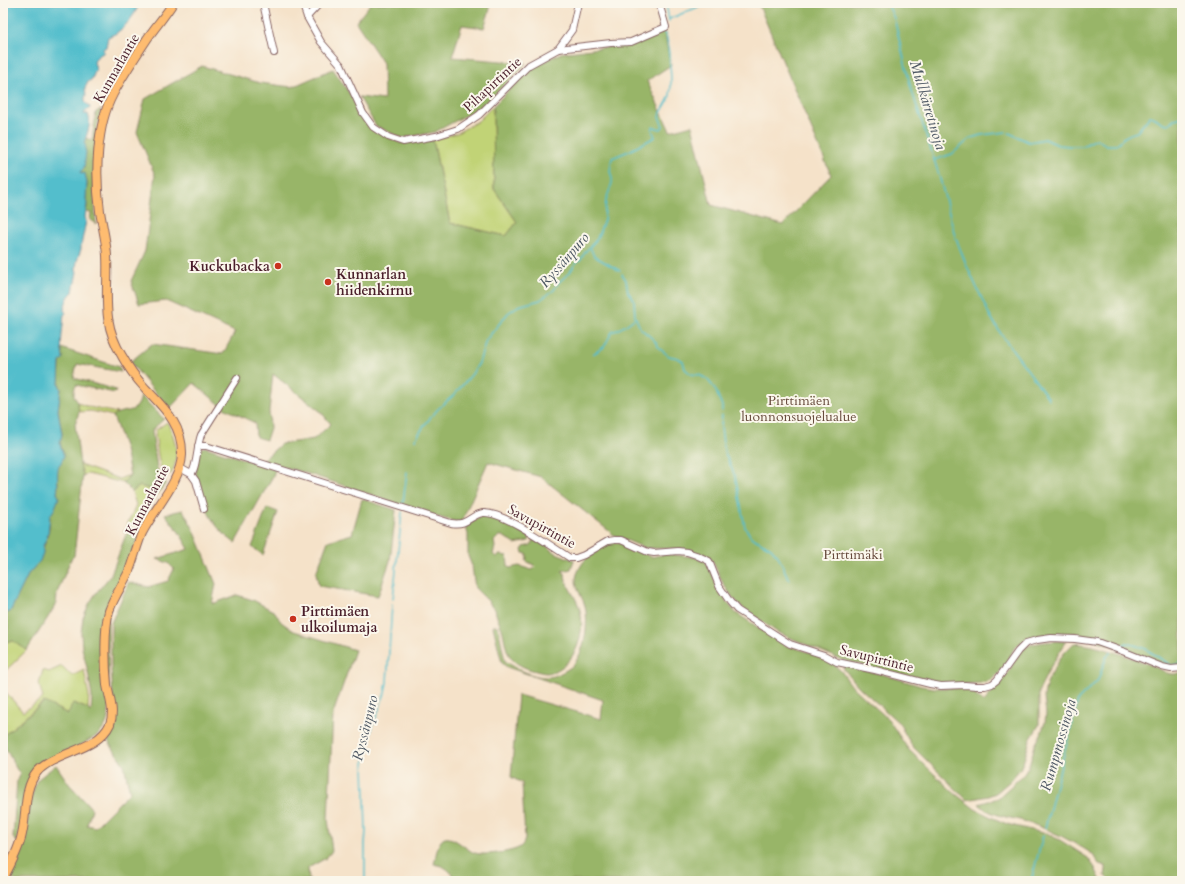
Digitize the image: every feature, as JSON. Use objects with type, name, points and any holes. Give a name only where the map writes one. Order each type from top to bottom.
[{"type":"main road","name":"Kunnarlantie","points":[[3,879],[21,840],[28,789],[35,774],[48,763],[92,742],[104,733],[110,723],[112,711],[106,665],[106,632],[109,613],[128,572],[141,535],[172,484],[180,468],[182,458],[182,443],[180,433],[175,422],[132,371],[118,350],[110,329],[106,306],[107,251],[98,191],[100,137],[106,111],[113,95],[133,61],[173,3]]},
{"type":"street","points":[[263,3],[274,53]]},
{"type":"street","name":"Pihapirtintie","points":[[302,3],[307,17],[321,42],[341,65],[363,113],[373,127],[388,137],[403,142],[436,136],[458,129],[479,116],[529,65],[558,49],[631,42],[666,27],[660,3]]},
{"type":"street","points":[[307,17],[320,3]]},
{"type":"street","name":"Pihapirtintie","points":[[558,49],[572,30],[578,3]]},
{"type":"street","points":[[191,474],[195,469],[201,435],[237,378]]},
{"type":"street","name":"Savupirtintie","points":[[198,446],[206,446],[451,523],[459,524],[466,522],[472,517],[482,513],[492,514],[505,518],[570,558],[576,558],[584,555],[608,541],[615,540],[621,540],[648,552],[687,552],[709,561],[719,586],[737,610],[790,644],[824,655],[837,662],[930,684],[941,686],[985,686],[992,684],[997,680],[1018,651],[1026,643],[1052,638],[1069,638],[1097,642],[1171,670],[1182,668]]},
{"type":"street","points":[[180,468],[191,474],[196,481],[204,509]]},
{"type":"green space","points":[[371,3],[489,3],[490,9],[484,28],[462,25],[452,57],[526,63],[483,106],[435,132],[402,138],[376,126],[359,97],[384,100],[383,63],[356,22]]},
{"type":"green space","points":[[758,3],[1182,3],[1182,666],[1169,666],[1076,633],[1050,634],[1026,639],[1014,648],[1007,664],[998,674],[991,680],[981,683],[935,683],[842,660],[777,632],[744,609],[732,597],[723,583],[712,560],[681,549],[645,548],[614,535],[541,477],[488,462],[461,523],[438,517],[309,474],[262,461],[281,444],[314,439],[331,424],[320,411],[273,374],[269,411],[270,428],[266,440],[256,437],[255,423],[224,408],[194,383],[169,409],[130,362],[152,344],[223,354],[235,332],[166,301],[139,304],[131,281],[145,251],[155,175],[137,132],[145,99],[202,66],[260,83],[292,87],[333,69],[371,128],[400,143],[433,140],[450,223],[506,236],[517,222],[494,189],[493,106],[531,68],[561,53],[630,44],[664,29],[671,65],[647,81],[670,131],[692,125],[711,205],[783,225],[831,175]]},
{"type":"green space","points":[[493,106],[494,189],[517,222],[506,236],[450,223],[433,140],[457,133],[478,121]]},
{"type":"green space","points":[[101,109],[94,152],[96,224],[90,220],[91,213],[86,212],[87,183],[85,174],[80,173],[84,168],[85,138],[92,140],[96,112]]},
{"type":"green space","points":[[61,348],[119,367],[121,372],[77,364],[74,378],[116,390],[115,393],[76,385],[74,390],[74,396],[78,403],[79,412],[75,424],[80,465],[83,475],[74,556],[71,559],[57,593],[56,605],[27,650],[13,641],[3,642],[3,632],[7,631],[8,626],[3,619],[3,614],[10,612],[29,573],[40,560],[49,529],[50,516],[58,495],[57,475],[63,451],[60,444],[62,434],[58,410],[61,389],[59,384],[60,362],[63,357]]},
{"type":"green space","points":[[141,396],[164,419],[152,431],[157,468],[163,477],[162,480],[166,483],[159,492],[140,486],[132,492],[123,483],[130,475],[125,449],[113,416],[117,413],[136,407]]},
{"type":"green space","points":[[78,403],[117,413],[113,416],[91,411],[79,412]]},
{"type":"green space","points":[[167,422],[173,435],[176,448],[174,468],[171,474],[165,474],[162,471],[155,435],[156,430]]},
{"type":"green space","points":[[205,447],[275,469],[273,476],[235,543],[217,527],[213,521],[206,508],[201,492],[196,474],[196,465],[199,449]]},
{"type":"green space","points":[[80,465],[119,479],[130,475],[123,483],[88,474],[83,475]]},
{"type":"green space","points":[[140,486],[159,492],[139,518],[124,532],[136,505],[132,492]]},
{"type":"green space","points":[[362,499],[396,510],[390,561],[378,596],[319,586],[316,573],[328,541],[352,534]]},
{"type":"green space","points":[[267,508],[278,512],[263,555],[252,547]]},
{"type":"green space","points":[[183,510],[194,530],[216,584],[212,604],[237,595],[253,600],[275,612],[281,622],[294,631],[355,650],[333,714],[328,819],[332,851],[326,858],[308,868],[309,881],[15,881],[10,875],[24,845],[31,798],[37,780],[56,765],[69,784],[92,809],[87,825],[95,827],[130,792],[124,765],[108,741],[112,731],[114,716],[111,665],[111,623],[129,582],[148,587],[168,581],[174,569],[168,563],[157,559],[189,549],[179,532],[165,514]]},
{"type":"green space","points":[[491,515],[527,534],[530,538],[529,541],[515,544],[503,536],[499,536],[494,541],[495,547],[493,554],[496,557],[500,555],[507,556],[508,566],[510,568],[519,566],[532,570],[536,567],[526,561],[527,554],[523,553],[522,550],[524,547],[531,545],[534,539],[556,553],[574,560],[571,569],[562,571],[565,573],[567,583],[579,607],[582,622],[581,632],[573,655],[565,665],[553,672],[545,673],[529,669],[518,664],[511,658],[507,651],[502,629],[495,609],[475,588],[472,566],[468,556],[468,534],[466,524],[482,516]]},
{"type":"green space","points":[[128,532],[139,534],[128,567],[108,608],[109,708],[106,723],[98,735],[34,772],[17,842],[13,838],[17,780],[20,773],[3,743],[3,736],[44,702],[68,714],[73,703],[88,709],[91,712],[92,697],[82,648],[81,633],[83,618],[96,593],[111,575]]},
{"type":"green space","points":[[612,542],[629,546],[651,557],[666,554],[694,557],[705,561],[726,601],[736,613],[785,645],[812,653],[830,661],[841,671],[851,685],[888,719],[908,749],[953,792],[975,809],[991,817],[1007,824],[1047,834],[1060,840],[1088,858],[1101,881],[455,881],[452,874],[447,869],[434,864],[438,847],[443,839],[451,838],[472,852],[479,854],[491,854],[517,849],[525,840],[522,783],[511,777],[518,695],[601,719],[603,700],[507,667],[502,663],[493,626],[496,625],[498,627],[505,661],[517,668],[531,674],[545,677],[559,674],[569,669],[574,664],[581,652],[587,620],[584,602],[576,583],[577,574],[586,559],[595,551]]},
{"type":"green space","points":[[13,641],[27,650],[3,673],[3,642]]},
{"type":"green space","points":[[1058,641],[1066,642],[1048,671],[1039,691],[1039,725],[1030,740],[1020,769],[1010,781],[996,793],[967,800],[912,746],[899,723],[859,687],[843,668],[845,666],[885,675],[921,686],[935,688],[977,688],[981,691],[981,693],[975,696],[984,702],[992,692],[988,688],[1005,676],[1022,650],[1036,643]]},
{"type":"green space","points":[[1074,643],[1094,646],[1114,652],[1153,666],[1169,674],[1182,672],[1182,881],[1110,881],[1105,876],[1106,866],[1099,864],[1093,855],[1083,848],[1036,825],[989,812],[979,804],[998,798],[1024,774],[1029,766],[1035,745],[1045,722],[1046,714],[1044,697],[1049,678],[1064,653]]},
{"type":"green space","points":[[62,666],[72,676],[84,670],[89,696],[88,709],[73,703],[68,714],[43,702],[3,736],[3,689],[23,712],[43,698],[39,684],[43,670],[49,672]]},
{"type":"water","points":[[3,3],[139,3],[134,14],[125,25],[117,33],[108,37],[106,47],[103,49],[104,52],[97,57],[94,62],[96,69],[92,79],[88,82],[85,88],[85,102],[90,108],[84,114],[88,114],[89,125],[84,143],[86,146],[86,152],[84,168],[80,173],[85,173],[87,183],[86,221],[81,249],[77,261],[77,272],[73,292],[66,302],[64,310],[66,313],[64,315],[62,337],[63,359],[60,362],[59,384],[61,389],[58,410],[62,434],[60,444],[64,456],[58,469],[57,493],[59,497],[50,516],[48,533],[46,535],[47,537],[43,546],[43,553],[40,561],[29,573],[10,612],[3,614]]},
{"type":"waterway","name":"Ryssänpuro","points":[[666,3],[669,21]]},
{"type":"waterway","name":"Mullkärretinoja","points":[[669,19],[698,7],[702,3]]},
{"type":"waterway","points":[[887,3],[894,18],[911,88],[939,175],[955,236],[966,264],[989,314],[1001,334],[1049,399]]},
{"type":"waterway","name":"Ryssänpuro","points":[[415,440],[426,423],[438,409],[455,394],[472,374],[479,363],[486,340],[508,313],[518,306],[540,300],[554,290],[558,283],[570,272],[597,239],[604,220],[606,200],[612,183],[610,171],[612,158],[655,137],[652,130],[653,127],[661,129],[663,126],[659,117],[669,98],[671,89],[667,38],[664,33]]},
{"type":"waterway","name":"Mullkärretinoja","points":[[1009,133],[1029,142],[1045,139],[1058,145],[1083,146],[1097,139],[1106,145],[1116,145],[1125,137],[1137,132],[1150,116],[1168,124],[1175,119],[1182,117]]},
{"type":"waterway","name":"Mullkärretinoja","points":[[934,160],[952,154],[971,138],[981,135],[1006,132]]},
{"type":"waterway","points":[[590,247],[594,256],[620,271]]},
{"type":"waterway","points":[[622,274],[626,280],[628,292],[634,300],[635,316],[640,328],[654,340],[660,349],[669,356],[683,361],[685,369],[691,374],[699,375],[707,379],[715,389],[722,406],[722,411]]},
{"type":"waterway","points":[[593,354],[604,347],[612,332],[618,330],[635,318]]},
{"type":"waterway","points":[[722,415],[721,427],[724,451],[735,476],[745,527],[751,537],[771,548],[778,556],[789,580]]},
{"type":"waterway","name":"Ryssänpuro","points":[[403,503],[407,472]]},
{"type":"waterway","name":"Ryssänpuro","points":[[393,599],[402,512]]},
{"type":"waterway","name":"Ryssänpuro","points":[[365,881],[366,831],[364,764],[372,728],[385,693],[387,682],[392,605]]},
{"type":"waterway","name":"Rumpmossinoja","points":[[1118,648],[1127,643],[1144,648],[1172,666],[1182,662]]},
{"type":"waterway","name":"Rumpmossinoja","points":[[1045,828],[1078,700],[1098,680],[1106,658],[1111,651]]},
{"type":"waterway","name":"Rumpmossinoja","points":[[1031,881],[1043,836]]},
{"type":"place","name":"Kuckubacka","points":[[278,266]]},
{"type":"place","name":"Kunnarlan hiidenkirnu","points":[[328,282]]},
{"type":"place","name":"Pirttimäen ulkoilumaja","points":[[293,619]]},
{"type":"park label","name":"Pirttimäen luonnonsuojelualue","points":[[799,408]]},
{"type":"park label","name":"Pirttimäki","points":[[853,554]]}]
